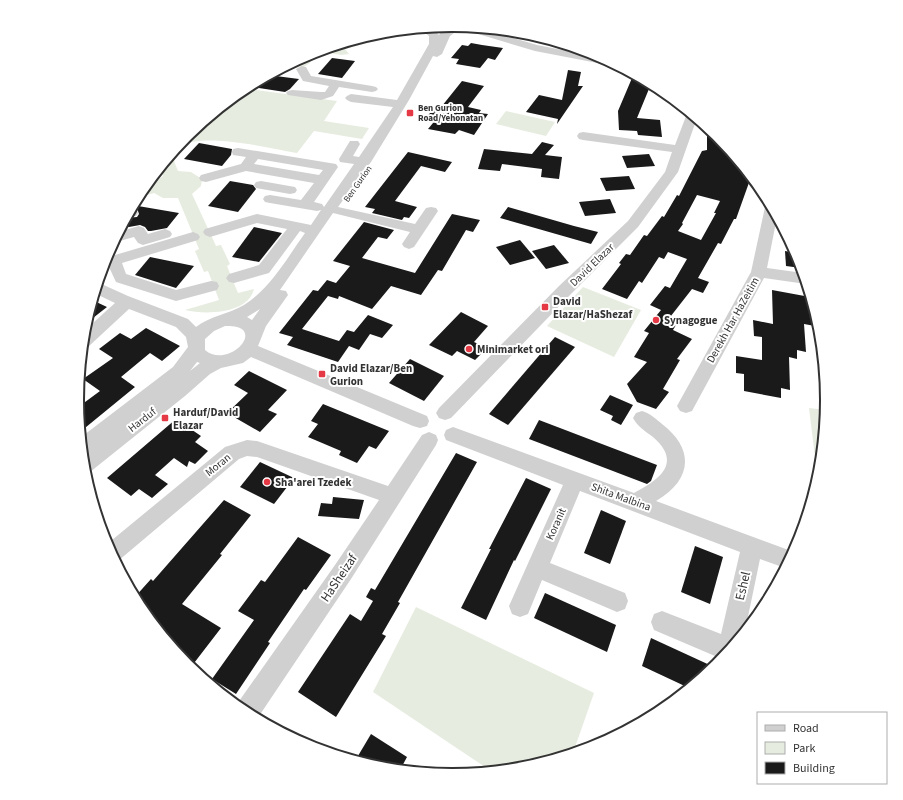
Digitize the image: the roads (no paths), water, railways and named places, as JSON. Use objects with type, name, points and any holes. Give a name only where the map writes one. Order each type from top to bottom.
[{"type":"street","name":"Ben Gurion","points":[[220,321],[248,310],[265,298],[315,230],[334,210],[395,127],[438,53],[445,35],[452,32]]},
{"type":"street","name":"Ben Gurion","points":[[251,342],[260,321],[334,210],[400,104],[435,42],[435,38],[432,33]]},
{"type":"street","points":[[483,34],[533,47],[585,57]]},
{"type":"street","points":[[533,47],[542,44]]},
{"type":"street","points":[[302,69],[307,79],[336,84],[374,86],[385,94],[382,102]]},
{"type":"street","points":[[329,94],[336,84]]},
{"type":"street","points":[[292,93],[317,96],[329,94],[400,104]]},
{"type":"street","name":"David Elazar","points":[[445,413],[565,290],[633,224],[671,172],[690,120]]},
{"type":"street","points":[[583,136],[679,149]]},
{"type":"street","points":[[354,144],[345,159],[364,162]]},
{"type":"street","points":[[238,152],[331,167],[309,200]]},
{"type":"street","points":[[246,167],[256,155]]},
{"type":"street","points":[[206,178],[246,167],[322,180]]},
{"type":"street","points":[[261,185],[309,200],[334,210],[419,229]]},
{"type":"street","points":[[270,199],[309,200]]},
{"type":"street","points":[[409,244],[431,212]]},
{"type":"street","name":"Derekh Har HaZeitim","points":[[686,406],[759,272],[770,216]]},
{"type":"street","points":[[210,232],[257,218],[315,230]]},
{"type":"street","points":[[234,278],[264,269],[296,226]]},
{"type":"street","points":[[111,261],[186,234],[143,240],[139,230],[122,235]]},
{"type":"street","points":[[110,264],[121,278],[176,296],[211,286]]},
{"type":"street","points":[[759,272],[798,278]]},
{"type":"street","points":[[101,289],[189,328],[196,337],[196,344],[199,354],[204,358],[220,361],[234,358],[251,342]]},
{"type":"street","points":[[90,336],[127,302]]},
{"type":"street","points":[[176,321],[192,322],[234,320],[245,323],[250,327],[251,342]]},
{"type":"street","points":[[196,344],[202,332],[220,321]]},
{"type":"street","points":[[251,342],[424,430],[442,441],[453,435],[456,422],[450,415],[434,412],[423,417],[424,430]]},
{"type":"street","name":"Harduf","points":[[86,444],[179,372],[187,363],[196,344]]},
{"type":"street","name":"Harduf","points":[[89,461],[179,391],[204,369],[220,361]]},
{"type":"street","points":[[636,502],[666,485],[675,472],[676,460],[673,448],[665,438],[642,418]]},
{"type":"street","name":"HaSheizaf","points":[[250,708],[343,572],[392,496],[424,430]]},
{"type":"street","name":"Shita Malbina","points":[[453,435],[784,558]]},
{"type":"street","name":"Moran","points":[[116,550],[232,453],[240,449],[257,449],[392,496]]},
{"type":"street","name":"Koranit","points":[[520,606],[575,481]]},
{"type":"street","name":"Eshel","points":[[731,639],[752,546]]},
{"type":"street","points":[[537,568],[617,601]]},
{"type":"street","name":"Eshel","points":[[662,622],[724,647]]},
{"type":"place","name":"Ben Gurion Road/Yehonatan","points":[[410,113]]},
{"type":"place","name":"David Elazar/HaShezaf","points":[[545,307]]},
{"type":"place","name":"Synagogue","points":[[656,320]]},
{"type":"place","name":"Minimarket ori","points":[[469,349]]},
{"type":"place","name":"David Elazar/Ben Gurion","points":[[322,374]]},
{"type":"place","name":"Harduf/David Elazar","points":[[165,418]]},
{"type":"place","name":"Sha'arei Tzedek","points":[[267,482]]}]
